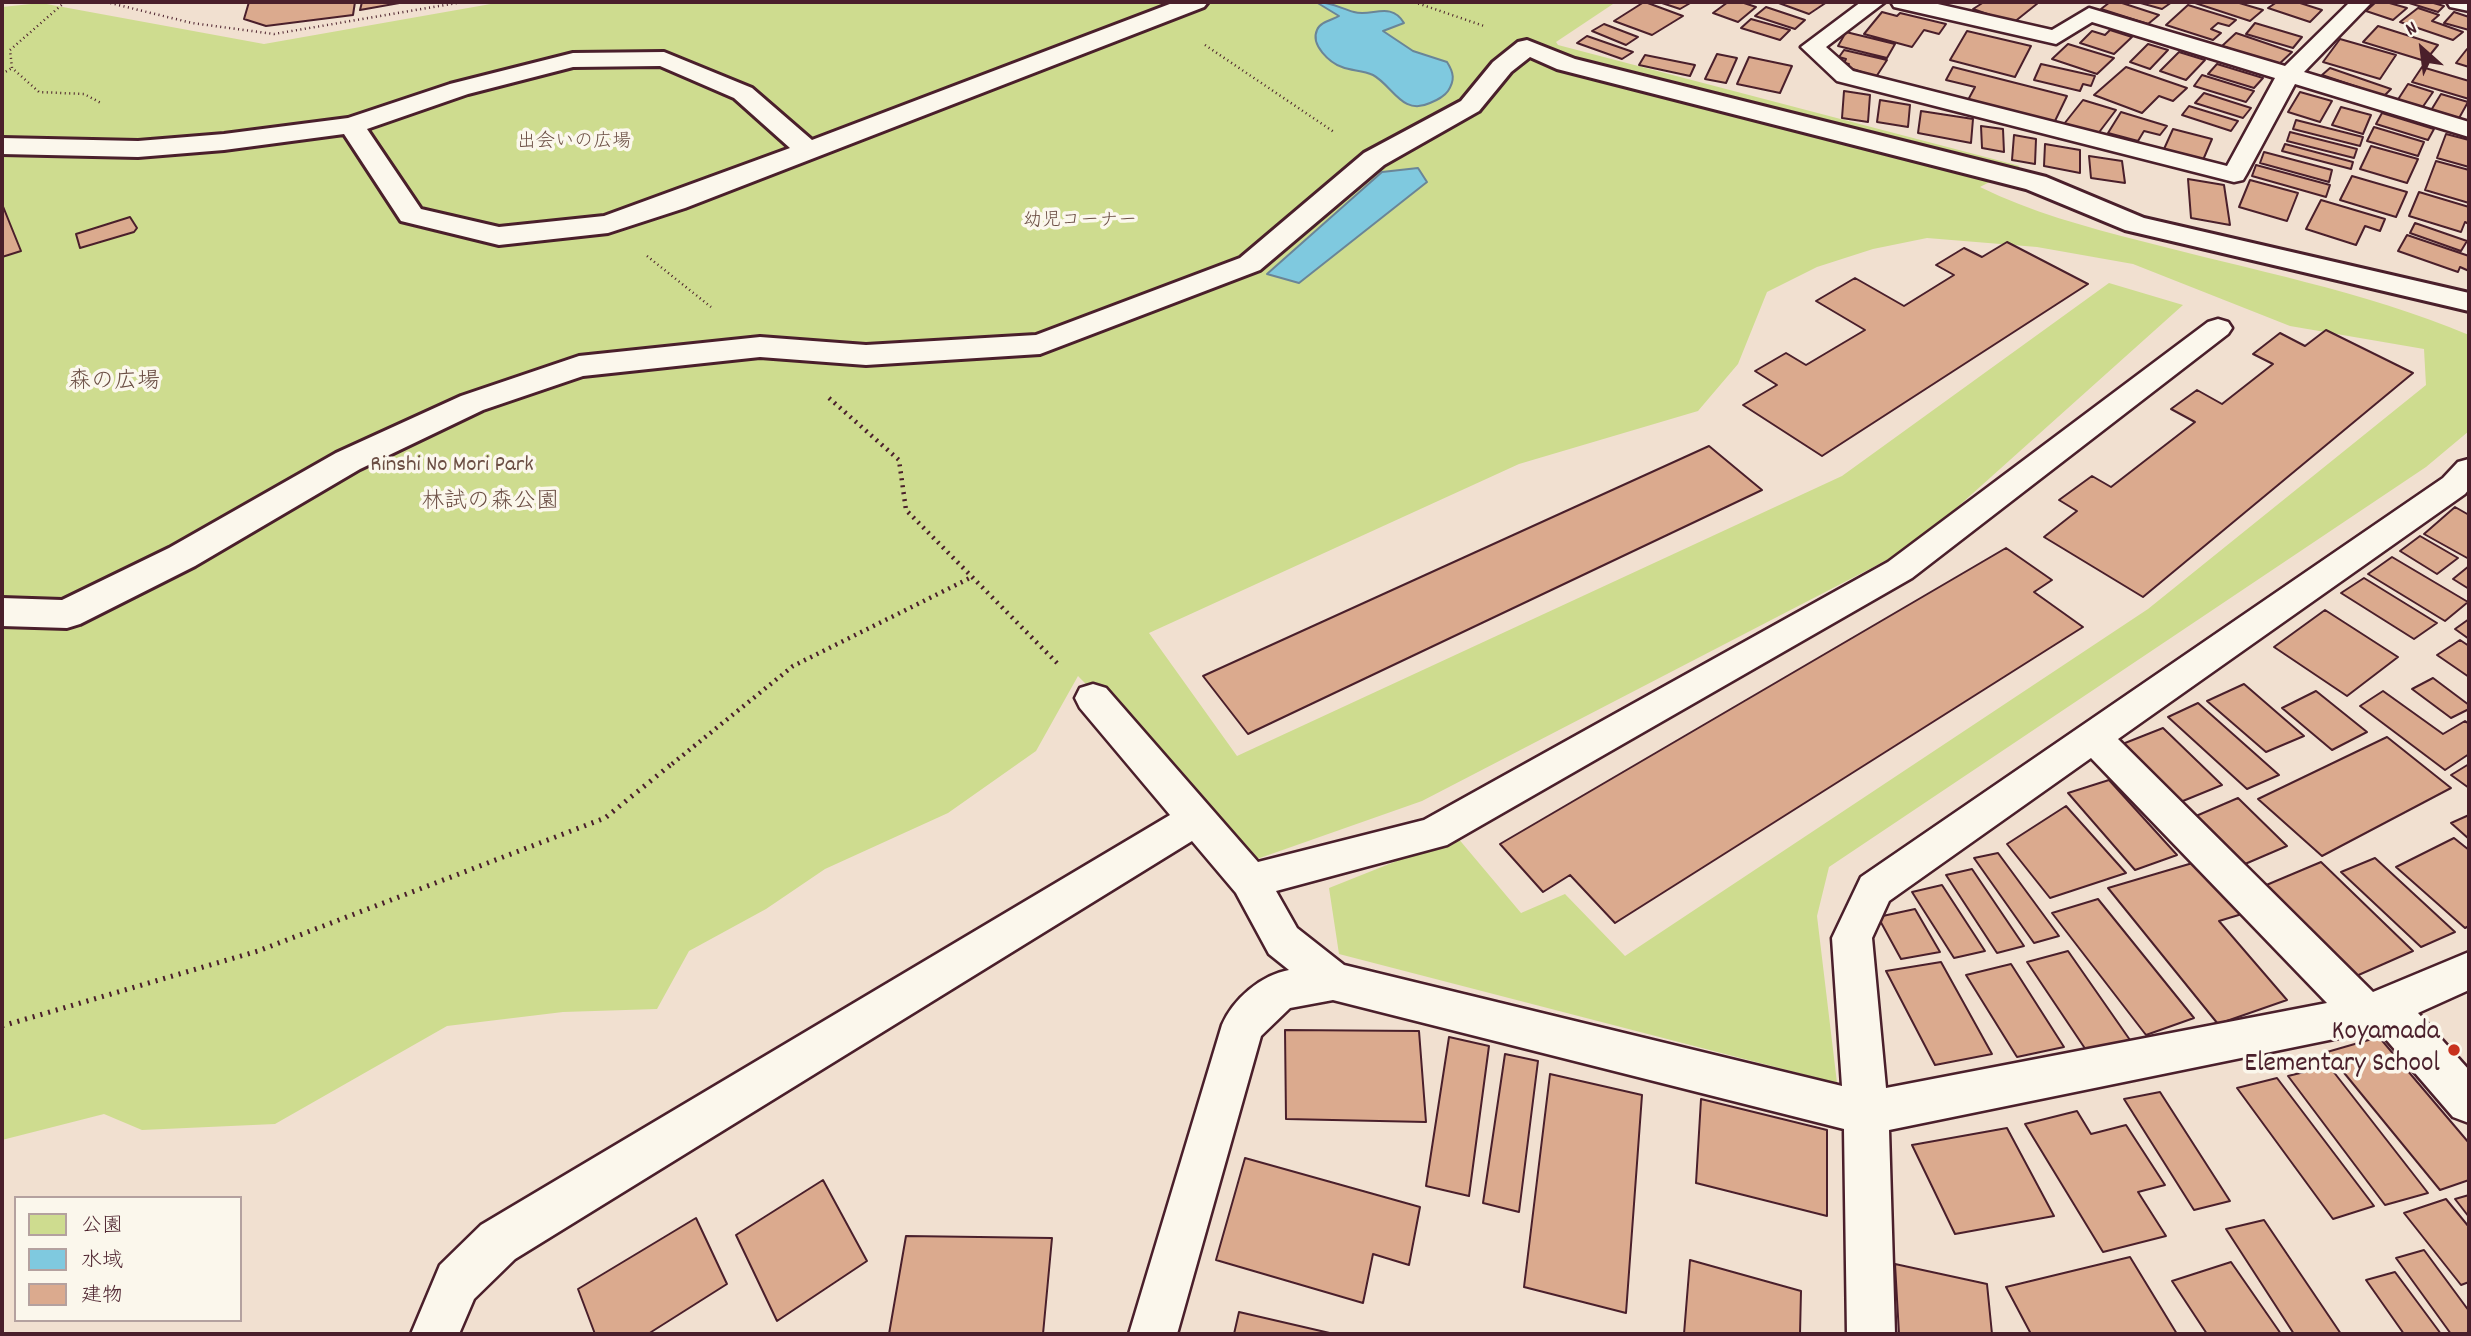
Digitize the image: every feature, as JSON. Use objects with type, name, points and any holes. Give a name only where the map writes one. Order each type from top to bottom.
[{"type":"street","points":[[352,125],[369,156],[411,215],[499,236],[608,224],[1196,2]]},
{"type":"street","points":[[2,612],[67,614],[183,557],[348,461],[472,403],[579,366],[760,348],[866,355],[1040,344],[1250,264],[1374,159],[1470,106],[1502,66],[1527,47],[1566,64],[2036,183],[2135,224],[2469,302]]},
{"type":"street","points":[[2,146],[138,149],[224,142],[352,125],[459,89],[573,60],[664,59],[743,93],[808,150]]},
{"type":"lane","points":[[1874,2],[1812,47],[1845,76],[2234,175],[2288,76],[2362,2]]},
{"type":"lane","points":[[1902,2],[2056,37],[2089,14],[2469,130]]},
{"type":"lane","points":[[2458,2],[2469,5]]},
{"type":"lane","points":[[1250,881],[1433,834],[1900,570],[2218,328]]},
{"type":"lane","points":[[1871,1334],[1866,1114],[1852,938],[1875,889],[2464,483]]},
{"type":"lane","points":[[1093,698],[1250,881],[1283,941],[1334,981],[1866,1114],[2377,1012],[2469,971]]},
{"type":"lane","points":[[2094,738],[2469,1102]]},
{"type":"lane","points":[[435,1334],[457,1282],[498,1242],[1196,818]]},
{"type":"lane","points":[[1153,1334],[1243,1025],[1279,991],[1334,981]]},
{"type":"path","points":[[65,2],[10,50],[12,68],[39,92],[84,94],[113,109],[138,149]]},
{"type":"path","points":[[106,2],[192,23],[274,34],[463,2]]},
{"type":"path","points":[[1414,2],[1492,29]]},
{"type":"path","points":[[1161,15],[1374,159]]},
{"type":"path","points":[[2,74],[12,68]]},
{"type":"path","points":[[608,224],[760,348],[827,396],[899,460],[906,510],[1093,698]]},
{"type":"path","points":[[2,1026],[258,951],[605,818],[793,666],[972,577]]},
{"type":"green space","name":"Rinshi No Mori Park","points":[[502,2],[1616,2],[1556,42],[1558,45],[2020,166],[1980,187],[2019,204],[2079,224],[2307,282],[2389,306],[2469,335],[2469,431],[2426,467],[1829,867],[1817,916],[1837,1083],[1339,954],[1329,888],[1457,837],[1521,913],[1565,894],[1625,956],[2148,609],[2426,385],[2424,349],[2290,326],[2133,264],[2037,247],[1927,238],[1873,249],[1817,267],[1767,292],[1738,364],[1698,411],[1519,464],[1149,633],[1237,756],[1842,476],[2109,283],[2183,305],[1914,546],[1422,801],[1257,859],[1078,676],[1036,751],[948,813],[825,869],[766,909],[689,951],[657,1009],[563,1012],[447,1026],[275,1124],[142,1130],[104,1114],[2,1140],[2,7],[41,3],[264,44]]},
{"type":"water","points":[[1316,2],[1354,12],[1387,11],[1399,16],[1404,23],[1383,31],[1413,51],[1447,62],[1453,76],[1448,91],[1430,103],[1412,106],[1398,98],[1373,75],[1332,62],[1322,53],[1316,36],[1321,25],[1339,16]]},
{"type":"water","points":[[1418,168],[1427,182],[1299,283],[1267,274],[1382,172]]},
{"type":"building","points":[[249,2],[355,2],[353,15],[266,26],[244,19]]},
{"type":"building","points":[[362,2],[405,2],[360,10]]},
{"type":"building","points":[[1644,2],[1683,16],[1652,35],[1614,21]]},
{"type":"building","points":[[1659,2],[1692,2],[1680,9]]},
{"type":"building","points":[[1728,2],[1741,2],[1756,7],[1738,22],[1713,13]]},
{"type":"building","points":[[1776,2],[1827,2],[1809,14]]},
{"type":"building","points":[[1984,2],[2038,3],[2013,23],[1973,9]]},
{"type":"building","points":[[2110,2],[2119,2],[2159,15],[2148,24],[2101,9]]},
{"type":"building","points":[[2137,2],[2172,2],[2162,9]]},
{"type":"building","points":[[2192,2],[2236,2],[2263,10],[2250,21]]},
{"type":"building","points":[[2277,2],[2297,2],[2322,10],[2310,22],[2268,8]]},
{"type":"building","points":[[2376,2],[2407,8],[2393,20],[2366,11]]},
{"type":"building","points":[[2406,2],[2430,2],[2444,6],[2438,12]]},
{"type":"building","points":[[2188,5],[2236,20],[2229,26],[2218,23],[2211,29],[2221,33],[2213,40],[2166,25]]},
{"type":"building","points":[[1766,7],[1805,20],[1795,29],[1755,16]]},
{"type":"building","points":[[2418,8],[2439,15],[2432,21],[2463,32],[2453,40],[2400,22]]},
{"type":"building","points":[[1882,12],[1897,16],[1900,13],[1946,24],[1939,34],[1924,30],[1912,47],[1864,34]]},
{"type":"building","points":[[2454,12],[2469,17],[2469,30],[2444,23]]},
{"type":"building","points":[[1751,19],[1790,30],[1780,40],[1741,28]]},
{"type":"building","points":[[2255,23],[2302,37],[2293,48],[2246,34]]},
{"type":"building","points":[[1604,24],[1638,37],[1626,45],[1592,31]]},
{"type":"building","points":[[2378,26],[2438,45],[2425,61],[2363,42]]},
{"type":"building","points":[[2110,30],[2132,37],[2114,54],[2080,43],[2092,31],[2105,35]]},
{"type":"building","points":[[1967,31],[2031,46],[2015,77],[1950,60]]},
{"type":"building","points":[[1846,32],[1895,44],[1887,58],[1838,46]]},
{"type":"building","points":[[2236,33],[2292,52],[2278,65],[2222,46]]},
{"type":"building","points":[[1587,36],[1633,52],[1622,59],[1577,43]]},
{"type":"building","points":[[2340,39],[2396,55],[2380,79],[2323,62]]},
{"type":"building","points":[[2068,44],[2114,58],[2097,74],[2052,59]]},
{"type":"building","points":[[2148,44],[2168,50],[2150,69],[2130,62]]},
{"type":"building","points":[[2467,49],[2469,50],[2469,67],[2456,63]]},
{"type":"building","points":[[1844,50],[1887,60],[1876,77],[1847,67],[1849,64],[1844,63],[1846,59],[1839,57]]},
{"type":"building","points":[[2179,52],[2205,60],[2186,80],[2160,71]]},
{"type":"building","points":[[1717,54],[1737,58],[1726,83],[1705,79]]},
{"type":"building","points":[[1645,55],[1695,65],[1690,76],[1639,65]]},
{"type":"building","points":[[1749,57],[1792,66],[1780,93],[1737,84]]},
{"type":"building","points":[[2041,64],[2095,76],[2091,86],[2083,84],[2080,91],[2034,80]]},
{"type":"building","points":[[2217,64],[2263,78],[2254,88],[2208,74]]},
{"type":"building","points":[[1953,67],[2067,96],[2054,123],[1968,100],[1975,87],[1946,80]]},
{"type":"building","points":[[2126,67],[2187,88],[2173,101],[2159,96],[2142,113],[2094,95]]},
{"type":"building","points":[[2422,67],[2469,81],[2469,99],[2412,82]]},
{"type":"building","points":[[2330,68],[2391,89],[2384,96],[2322,75]]},
{"type":"building","points":[[2202,75],[2254,91],[2246,102],[2194,86]]},
{"type":"building","points":[[2408,84],[2433,92],[2422,108],[2397,101]]},
{"type":"building","points":[[1844,91],[1870,95],[1868,122],[1842,118]]},
{"type":"building","points":[[2300,92],[2332,101],[2320,122],[2288,112]]},
{"type":"building","points":[[2204,93],[2251,108],[2243,118],[2195,103]]},
{"type":"building","points":[[2441,94],[2468,102],[2458,120],[2430,112]]},
{"type":"building","points":[[1880,100],[1910,105],[1908,127],[1877,122]]},
{"type":"building","points":[[2083,100],[2116,110],[2097,135],[2064,124]]},
{"type":"building","points":[[2189,106],[2238,121],[2231,131],[2182,115]]},
{"type":"building","points":[[2341,107],[2371,115],[2363,134],[2332,125]]},
{"type":"building","points":[[1921,111],[1973,119],[1971,143],[1918,133]]},
{"type":"building","points":[[2121,112],[2167,126],[2160,135],[2144,131],[2138,141],[2108,133]]},
{"type":"building","points":[[2382,113],[2434,129],[2428,140],[2376,124]]},
{"type":"building","points":[[2296,120],[2363,137],[2360,146],[2293,129]]},
{"type":"building","points":[[1981,126],[2003,129],[2004,152],[1982,148]]},
{"type":"building","points":[[2374,127],[2424,142],[2418,156],[2367,141]]},
{"type":"building","points":[[2173,129],[2212,139],[2203,160],[2164,149]]},
{"type":"building","points":[[2290,132],[2357,149],[2354,158],[2287,141]]},
{"type":"building","points":[[2446,134],[2469,140],[2469,167],[2437,158]]},
{"type":"building","points":[[2014,135],[2036,139],[2035,164],[2012,160]]},
{"type":"building","points":[[2045,144],[2080,150],[2080,173],[2044,166]]},
{"type":"building","points":[[2285,144],[2353,162],[2351,169],[2282,151]]},
{"type":"building","points":[[2371,146],[2418,159],[2407,183],[2360,169]]},
{"type":"building","points":[[2264,152],[2332,170],[2329,182],[2260,163]]},
{"type":"building","points":[[2089,156],[2122,161],[2125,183],[2091,178]]},
{"type":"building","points":[[2436,161],[2469,170],[2469,203],[2425,190]]},
{"type":"building","points":[[2256,165],[2330,185],[2326,197],[2252,176]]},
{"type":"building","points":[[2352,176],[2407,192],[2396,217],[2340,200]]},
{"type":"building","points":[[2188,179],[2224,185],[2230,225],[2191,218]]},
{"type":"building","points":[[2250,180],[2298,193],[2287,221],[2239,207]]},
{"type":"building","points":[[2419,192],[2469,207],[2469,224],[2465,222],[2461,232],[2409,216]]},
{"type":"building","points":[[2321,200],[2385,219],[2380,231],[2365,226],[2356,245],[2306,229]]},
{"type":"building","points":[[2,204],[21,251],[2,257]]},
{"type":"building","points":[[130,217],[137,228],[134,232],[80,248],[76,234]]},
{"type":"building","points":[[2415,223],[2467,241],[2461,251],[2410,233]]},
{"type":"building","points":[[2407,235],[2469,256],[2469,271],[2460,267],[2458,272],[2398,251]]},
{"type":"building","points":[[2007,242],[2088,284],[1822,456],[1743,405],[1777,385],[1755,371],[1786,353],[1806,365],[1865,330],[1816,301],[1855,278],[1904,306],[1954,275],[1936,265],[1964,248],[1982,257]]},
{"type":"building","points":[[2326,330],[2413,373],[2143,597],[2044,537],[2077,511],[2059,500],[2092,476],[2111,487],[2195,422],[2171,409],[2197,390],[2222,404],[2273,364],[2253,354],[2280,333],[2305,346]]},
{"type":"building","points":[[1709,446],[1762,490],[1248,734],[1203,676]]},
{"type":"building","points":[[2455,507],[2469,515],[2469,559],[2424,534]]},
{"type":"building","points":[[2420,536],[2458,558],[2437,574],[2400,551]]},
{"type":"building","points":[[2006,548],[2052,580],[2034,592],[2083,627],[1615,923],[1570,875],[1543,892],[1500,844]]},
{"type":"building","points":[[2392,557],[2468,602],[2445,621],[2368,574]]},
{"type":"building","points":[[2469,566],[2469,589],[2453,579]]},
{"type":"building","points":[[2364,578],[2437,623],[2414,639],[2341,593]]},
{"type":"building","points":[[2325,610],[2398,657],[2347,696],[2274,647]]},
{"type":"building","points":[[2469,619],[2469,639],[2455,629]]},
{"type":"building","points":[[2460,640],[2469,646],[2469,677],[2437,655]]},
{"type":"building","points":[[2433,678],[2469,705],[2469,709],[2451,718],[2412,689]]},
{"type":"building","points":[[2244,684],[2304,736],[2266,752],[2207,701]]},
{"type":"building","points":[[2316,691],[2367,732],[2332,750],[2282,708]]},
{"type":"building","points":[[2383,691],[2443,734],[2465,721],[2469,724],[2469,754],[2445,770],[2360,706]]},
{"type":"building","points":[[2198,703],[2279,775],[2247,789],[2168,717]]},
{"type":"building","points":[[2163,728],[2222,785],[2178,803],[2120,745]]},
{"type":"building","points":[[2387,737],[2451,788],[2322,856],[2258,799]]},
{"type":"building","points":[[2469,764],[2469,788],[2451,775]]},
{"type":"building","points":[[2109,780],[2177,855],[2135,870],[2068,793]]},
{"type":"building","points":[[2238,798],[2287,846],[2245,864],[2196,816]]},
{"type":"building","points":[[2066,806],[2126,873],[2050,898],[2007,844]]},
{"type":"building","points":[[2469,815],[2469,839],[2451,823]]},
{"type":"building","points":[[2454,838],[2469,850],[2469,926],[2465,928],[2396,867]]},
{"type":"building","points":[[1998,853],[2059,936],[2034,943],[1974,858]]},
{"type":"building","points":[[2375,858],[2455,932],[2421,947],[2341,872]]},
{"type":"building","points":[[2196,862],[2242,914],[2219,921],[2287,1000],[2218,1024],[2108,888]]},
{"type":"building","points":[[2321,862],[2413,951],[2354,977],[2264,886]]},
{"type":"building","points":[[1972,869],[2024,946],[1997,953],[1946,875]]},
{"type":"building","points":[[1942,885],[1985,951],[1954,958],[1912,892]]},
{"type":"building","points":[[2098,899],[2194,1018],[2146,1035],[2052,913]]},
{"type":"building","points":[[1915,909],[1940,952],[1901,959],[1878,917]]},
{"type":"building","points":[[2068,951],[2130,1040],[2086,1050],[2027,962]]},
{"type":"building","points":[[1941,962],[1992,1054],[1935,1065],[1886,971]]},
{"type":"building","points":[[2011,964],[2064,1047],[2017,1057],[1966,975]]},
{"type":"building","points":[[1285,1030],[1419,1031],[1426,1122],[1286,1119]]},
{"type":"building","points":[[1449,1037],[1489,1046],[1469,1196],[1426,1186]]},
{"type":"building","points":[[2379,1037],[2469,1143],[2469,1180],[2440,1190],[2327,1052]]},
{"type":"building","points":[[1505,1054],[1538,1061],[1519,1212],[1483,1203]]},
{"type":"building","points":[[2329,1066],[2428,1193],[2385,1205],[2288,1076]]},
{"type":"building","points":[[1550,1074],[1642,1095],[1626,1313],[1524,1287]]},
{"type":"building","points":[[2277,1078],[2374,1206],[2333,1219],[2237,1088]]},
{"type":"building","points":[[2160,1092],[2230,1201],[2194,1210],[2124,1099]]},
{"type":"building","points":[[1701,1099],[1827,1130],[1827,1216],[1696,1183]]},
{"type":"building","points":[[2077,1111],[2091,1134],[2126,1125],[2165,1185],[2138,1192],[2166,1236],[2103,1252],[2025,1124]]},
{"type":"building","points":[[2007,1128],[2054,1216],[1955,1234],[1912,1145]]},
{"type":"building","points":[[1245,1158],[1420,1207],[1409,1265],[1373,1254],[1363,1303],[1216,1260]]},
{"type":"building","points":[[823,1180],[867,1261],[777,1321],[736,1235]]},
{"type":"building","points":[[2469,1195],[2469,1217],[2455,1199]]},
{"type":"building","points":[[2446,1199],[2469,1227],[2469,1282],[2461,1285],[2404,1213]]},
{"type":"building","points":[[696,1218],[727,1284],[648,1334],[595,1334],[578,1289]]},
{"type":"building","points":[[2264,1220],[2341,1334],[2294,1334],[2226,1229]]},
{"type":"building","points":[[906,1236],[1052,1238],[1043,1334],[889,1334]]},
{"type":"building","points":[[2424,1250],[2469,1311],[2469,1334],[2451,1334],[2396,1258]]},
{"type":"building","points":[[2130,1257],[2177,1334],[2031,1334],[2006,1287]]},
{"type":"building","points":[[1690,1260],[1801,1291],[1800,1334],[1684,1334]]},
{"type":"building","points":[[2231,1262],[2281,1334],[2207,1334],[2172,1281]]},
{"type":"building","points":[[1895,1264],[1987,1284],[1992,1334],[1899,1334]]},
{"type":"building","points":[[2395,1272],[2441,1334],[2404,1334],[2366,1280]]},
{"type":"building","points":[[1239,1312],[1334,1334],[1234,1334]]},
{"type":"place","name":"Koyamada Elementary School","points":[[2454,1050]]},
{"type":"park label","name":"出会いの広場","points":[[574,143]]},
{"type":"park label","name":"幼児コーナー","points":[[1080,222]]},
{"type":"park label","name":"森の広場","points":[[114,384]]},
{"type":"park label","name":"林試の森公園","points":[[490,504]]}]
